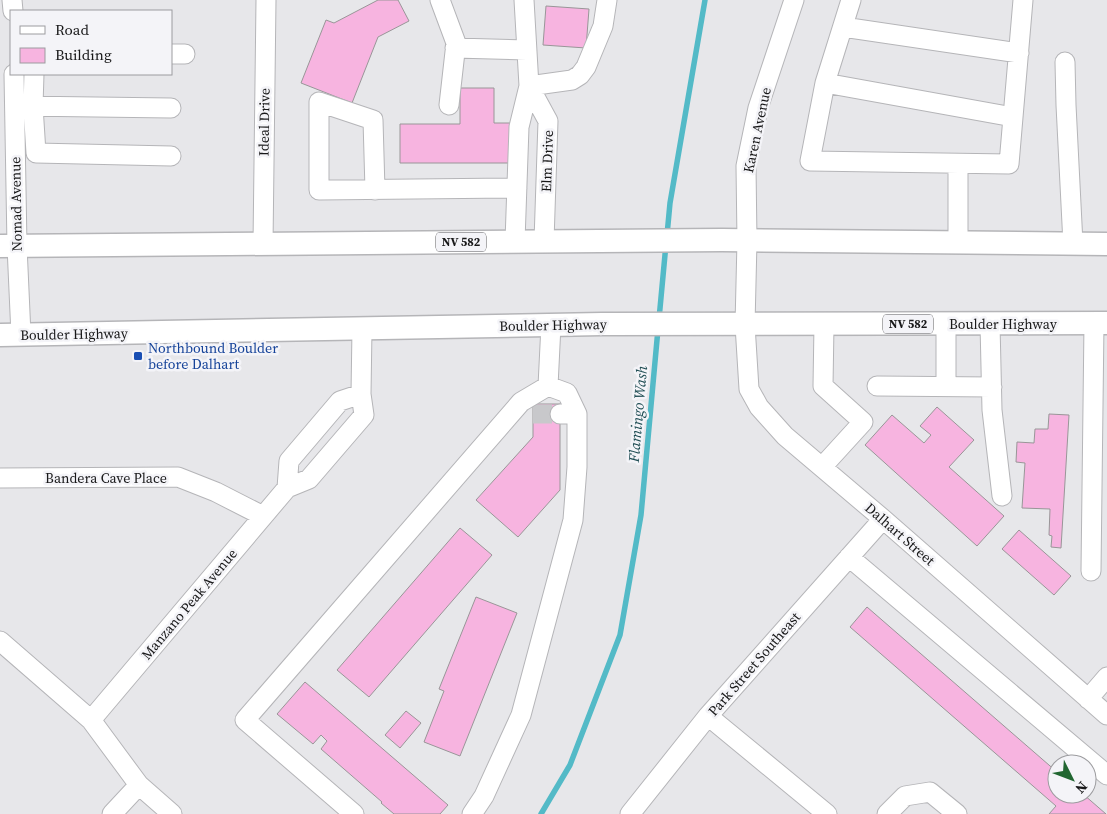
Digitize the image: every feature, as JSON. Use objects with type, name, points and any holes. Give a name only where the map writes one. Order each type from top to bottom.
[{"type":"main road","name":"NV 582","points":[[9,246],[612,240],[1107,244]]},
{"type":"main road","name":"Boulder Highway","points":[[11,335],[602,324],[1101,323]]},
{"type":"street","name":"Ideal Drive","points":[[263,244],[266,0]]},
{"type":"street","points":[[440,0],[456,43],[448,105]]},
{"type":"street","name":"Elm Drive","points":[[515,242],[519,127],[529,86],[524,0]]},
{"type":"street","points":[[529,86],[572,80],[580,75],[586,67],[604,26],[607,0]]},
{"type":"street","name":"Karen Avenue","points":[[745,325],[746,166],[758,108],[794,0]]},
{"type":"street","points":[[851,0],[825,82],[810,161],[1008,164],[1023,0]]},
{"type":"street","points":[[843,27],[1019,53]]},
{"type":"street","points":[[455,48],[527,50]]},
{"type":"street","points":[[1065,62],[1073,244]]},
{"type":"street","name":"Nomad Avenue","points":[[11,335],[9,246],[14,75]]},
{"type":"street","points":[[34,75],[33,106],[36,152],[171,156]]},
{"type":"street","points":[[825,82],[1013,117]]},
{"type":"street","name":"Elm Drive","points":[[529,86],[548,121],[544,241]]},
{"type":"street","points":[[375,190],[373,120],[319,102],[319,190],[375,190],[517,188]]},
{"type":"street","points":[[14,106],[171,108]]},
{"type":"street","points":[[958,164],[958,243]]},
{"type":"street","points":[[1091,571],[1101,323]]},
{"type":"street","points":[[946,324],[946,387]]},
{"type":"street","points":[[990,324],[992,410],[1002,496]]},
{"type":"street","points":[[354,814],[245,720],[548,386],[551,325]]},
{"type":"street","name":"Dalhart Street","points":[[745,325],[749,389],[759,407],[785,436],[1107,715]]},
{"type":"street","points":[[822,467],[863,422],[823,386],[824,325]]},
{"type":"street","name":"Manzano Peak Avenue","points":[[91,720],[287,488],[308,479],[364,414],[361,394],[362,329]]},
{"type":"street","points":[[472,814],[484,796],[521,715],[573,520],[577,467],[568,414],[567,394],[548,386]]},
{"type":"street","points":[[876,386],[992,387]]},
{"type":"street","points":[[287,488],[289,461],[340,402],[361,394]]},
{"type":"street","name":"Bandera Cave Place","points":[[0,478],[178,477],[216,492],[263,516]]},
{"type":"street","name":"Park Street Southeast","points":[[630,814],[708,716],[883,519]]},
{"type":"street","points":[[849,557],[1107,775]]},
{"type":"street","points":[[0,641],[91,720],[139,784],[172,814]]},
{"type":"street","points":[[1088,699],[1107,677]]},
{"type":"street","points":[[708,716],[827,814]]},
{"type":"street","points":[[112,814],[139,784]]},
{"type":"street","points":[[887,814],[905,796],[930,792],[957,814]]},
{"type":"building","points":[[378,0],[398,0],[409,21],[378,37],[352,103],[301,83],[326,20],[334,23]]},
{"type":"building","points":[[546,6],[589,9],[586,48],[543,45]]},
{"type":"building","points":[[460,88],[494,88],[494,123],[511,123],[511,163],[400,163],[400,124],[460,124]]},
{"type":"building","points":[[533,404],[560,404],[560,490],[518,537],[476,500],[533,437]]},
{"type":"building","points":[[937,407],[974,440],[949,467],[1004,516],[977,546],[865,445],[892,415],[924,443],[931,435],[920,426]]},
{"type":"building","points":[[1049,414],[1069,415],[1061,548],[1051,547],[1052,536],[1049,535],[1050,509],[1022,508],[1025,463],[1016,462],[1017,442],[1034,443],[1035,429],[1048,429]]},
{"type":"building","points":[[460,528],[492,555],[369,697],[337,670]]},
{"type":"building","points":[[1019,530],[1071,576],[1054,595],[1002,549]]},
{"type":"building","points":[[476,597],[517,613],[460,756],[424,742],[444,691],[439,689]]},
{"type":"building","points":[[867,607],[1047,763],[1047,798],[850,627]]},
{"type":"building","points":[[305,682],[448,805],[440,814],[394,814],[321,749],[327,741],[321,735],[313,744],[277,714]]},
{"type":"building","points":[[406,711],[421,723],[400,748],[385,735]]},
{"type":"building","points":[[1054,804],[1094,804],[1106,814],[1049,814],[1056,806]]},
{"type":"waterway","name":"Flamingo Wash","points":[[667,235],[670,203],[705,0]]},
{"type":"waterway","name":"Flamingo Wash","points":[[659,319],[666,244]]},
{"type":"waterway","name":"Flamingo Wash","points":[[541,814],[570,765],[620,635],[641,515],[658,329]]},
{"type":"tunnel","points":[[533,414],[560,414]]},
{"type":"place","name":"Northbound Boulder before Dalhart","points":[[138,356]]}]
